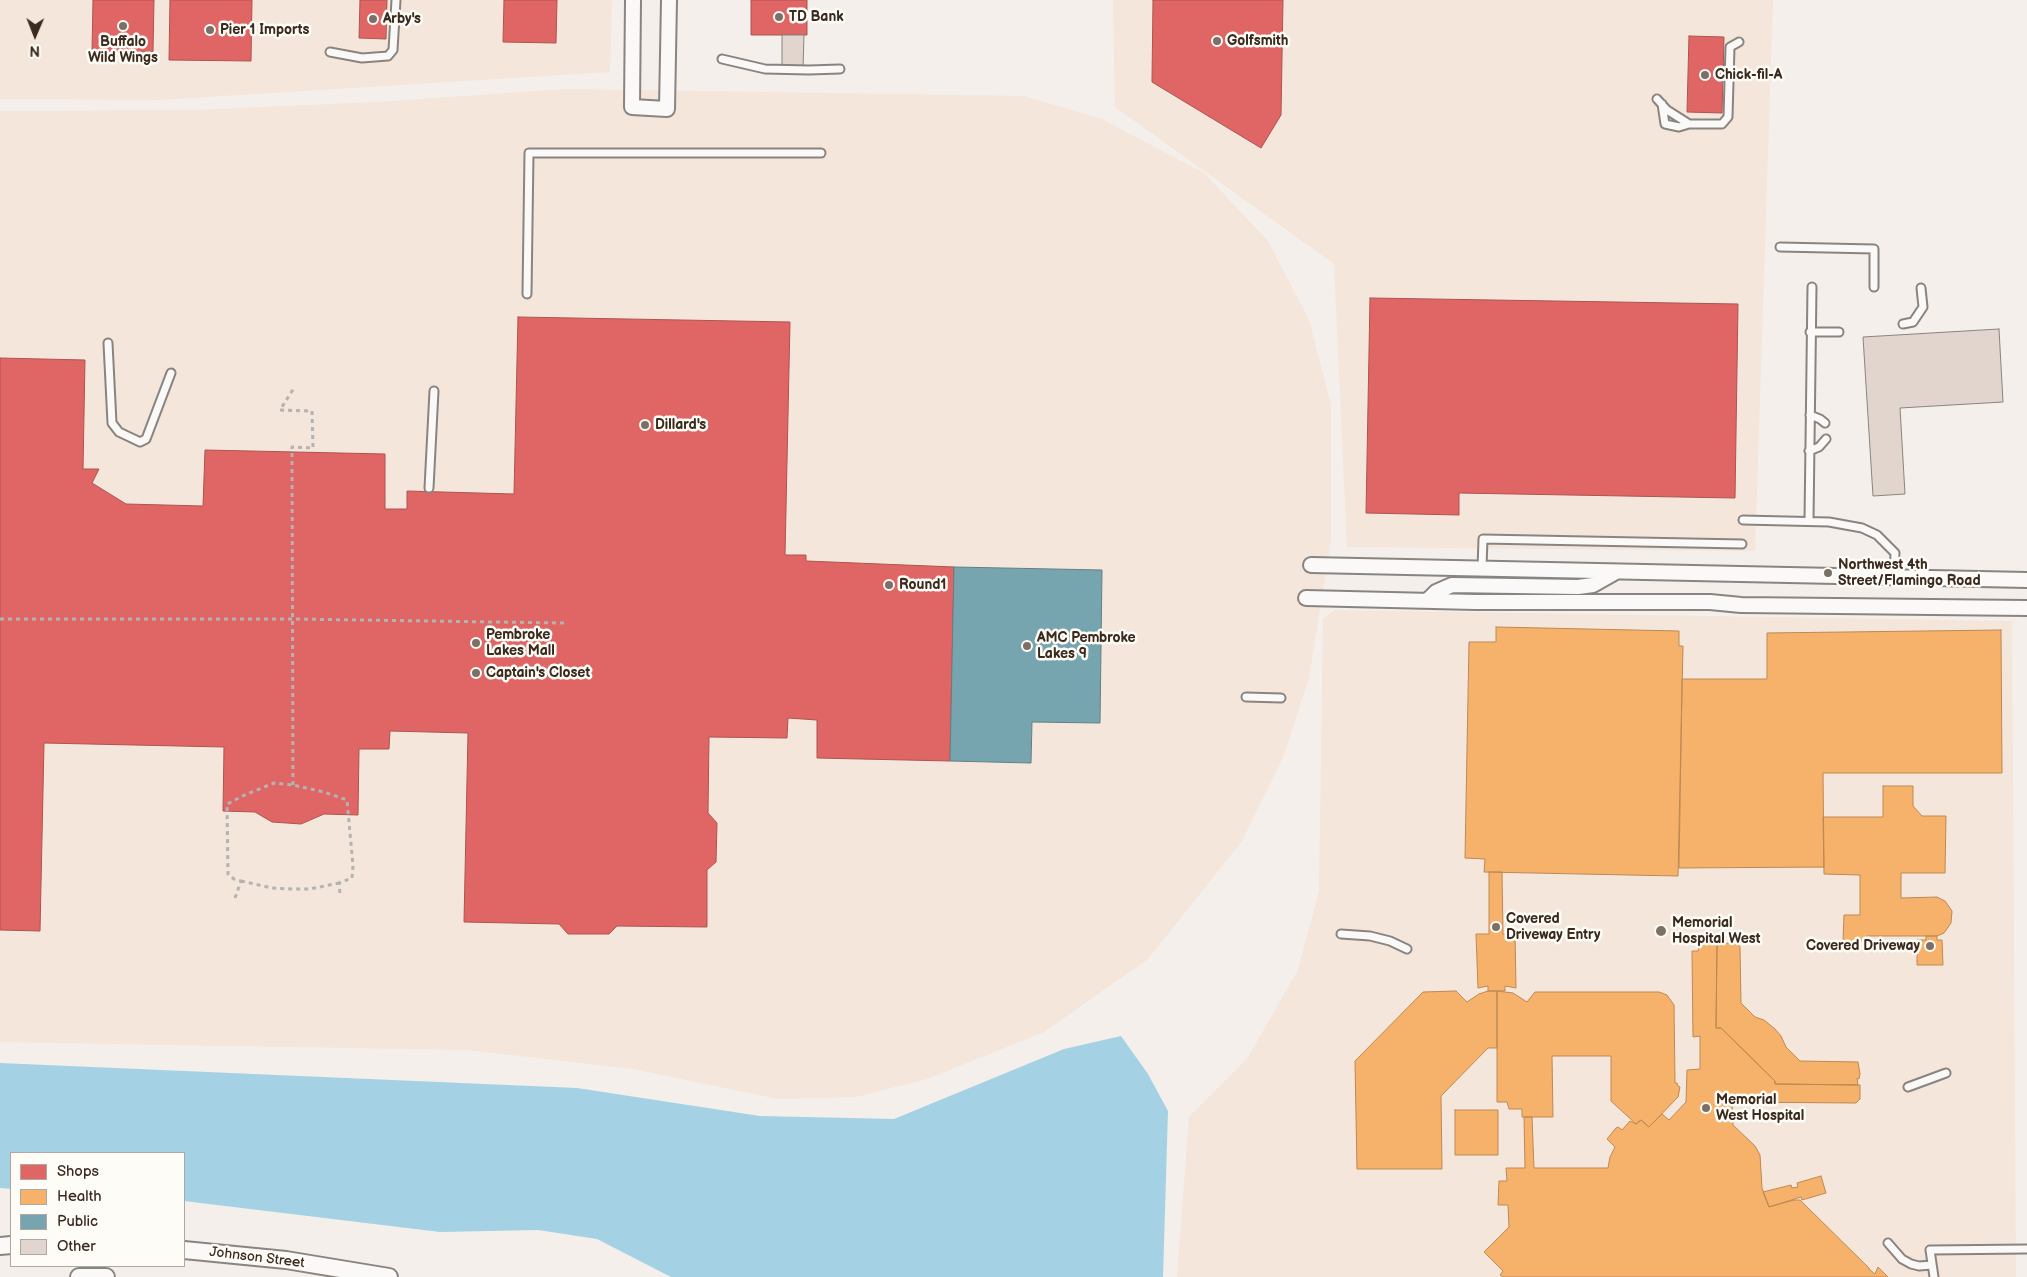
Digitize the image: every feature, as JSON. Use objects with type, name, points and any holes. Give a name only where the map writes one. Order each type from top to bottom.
[{"type":"street","points":[[633,0],[632,107],[667,109],[669,0]]},
{"type":"street","points":[[1311,565],[2027,580]]},
{"type":"street","points":[[1428,600],[1436,592],[1452,585],[1578,587],[1593,585],[1619,571]]},
{"type":"street","points":[[1475,602],[1480,590],[1485,585]]},
{"type":"street","points":[[1306,598],[1475,602],[1710,602],[1741,605],[2027,608]]},
{"type":"street","name":"Johnson Street","points":[[185,1250],[286,1260],[389,1277]]},
{"type":"street","points":[[78,1277],[106,1277]]},
{"type":"lane","points":[[330,52],[362,58],[388,56],[393,50],[396,0]]},
{"type":"lane","points":[[1689,124],[1667,110],[1659,101],[1665,124],[1678,127],[1689,124],[1722,124],[1728,117],[1730,47],[1739,42]]},
{"type":"lane","points":[[722,59],[765,69],[840,69]]},
{"type":"lane","points":[[527,294],[529,153],[821,153]]},
{"type":"lane","points":[[1780,247],[1874,249],[1874,287]]},
{"type":"lane","points":[[1809,521],[1812,287]]},
{"type":"lane","points":[[1903,324],[1913,322],[1923,306],[1921,288]]},
{"type":"lane","points":[[1810,332],[1839,332]]},
{"type":"lane","points":[[108,343],[112,423],[119,432],[140,442],[146,439],[171,373]]},
{"type":"lane","points":[[429,488],[434,391]]},
{"type":"lane","points":[[1810,414],[1820,418],[1825,423]]},
{"type":"lane","points":[[1809,451],[1819,447],[1826,439]]},
{"type":"lane","points":[[1743,520],[1829,522],[1862,528],[1878,535],[1894,553],[1894,577]]},
{"type":"lane","points":[[1482,568],[1483,539],[1742,544]]},
{"type":"lane","points":[[1246,697],[1281,698]]},
{"type":"lane","points":[[1341,934],[1370,936],[1390,941],[1407,949]]},
{"type":"lane","points":[[1908,1087],[1946,1073]]},
{"type":"lane","points":[[1888,1243],[1902,1259],[1911,1264],[1919,1266],[1932,1264]]},
{"type":"lane","points":[[1934,1277],[1930,1250],[2027,1249]]},
{"type":"path","points":[[293,785],[292,447],[312,448],[312,411],[280,410],[294,388]]},
{"type":"path","points":[[0,619],[293,619],[564,623]]},
{"type":"path","points":[[274,783],[293,785],[324,792],[347,800],[353,866],[352,878],[339,883],[310,889],[272,888],[234,879],[228,874],[227,804],[274,783]]},
{"type":"path","points":[[235,898],[241,881]]},
{"type":"path","points":[[339,883],[340,894]]},
{"type":"shaded area","points":[[0,0],[612,0],[610,72],[158,100],[0,99]]},
{"type":"shaded area","points":[[1113,0],[1773,0],[1755,551],[1347,547],[1334,264],[1115,107]]},
{"type":"shaded area","points":[[566,89],[1024,96],[1102,119],[1204,173],[1268,241],[1309,320],[1331,405],[1331,540],[1309,678],[1284,755],[1242,841],[1148,959],[1044,1032],[927,1079],[856,1097],[778,1099],[633,1069],[468,1050],[0,1042],[0,111],[196,110],[377,102]]},
{"type":"shaded area","name":"Memorial Hospital West","points":[[1334,610],[2012,621],[2016,1277],[1177,1277],[1189,1117],[1247,1059],[1298,970],[1319,891],[1323,619]]},
{"type":"water","points":[[1121,1036],[1148,1074],[1168,1111],[1163,1277],[671,1277],[597,1239],[538,1230],[440,1232],[185,1201],[185,1152],[10,1152],[10,1189],[0,1188],[0,1063],[577,1088],[760,1116],[894,1119],[1064,1049]]},
{"type":"building: Shops","name":"Buffalo Wild Wings","points":[[93,0],[154,0],[153,52],[92,51]]},
{"type":"building: Shops","name":"Pier 1 Imports","points":[[170,0],[252,0],[251,61],[169,60]]},
{"type":"building: Shops","name":"Arby's","points":[[360,0],[387,0],[386,39],[359,38]]},
{"type":"building: Shops","points":[[504,0],[557,0],[556,43],[503,42]]},
{"type":"building: Shops","name":"TD Bank","points":[[751,0],[807,0],[807,35],[751,35]]},
{"type":"building: Shops","name":"Golfsmith","points":[[1153,0],[1283,0],[1281,115],[1261,148],[1152,82]]},
{"type":"building: Shops","name":"Chick-fil-A","points":[[1689,36],[1724,37],[1722,113],[1687,112]]},
{"type":"building: Shops","points":[[1370,298],[1738,304],[1735,498],[1459,493],[1459,515],[1366,513]]},
{"type":"building: Shops","name":"Pembroke Lakes Mall","points":[[518,317],[790,322],[785,555],[806,555],[806,561],[954,567],[950,761],[817,758],[817,720],[788,718],[787,738],[709,737],[708,813],[717,823],[716,862],[707,870],[707,927],[617,926],[609,934],[568,934],[559,924],[464,922],[468,733],[390,731],[389,749],[359,749],[358,815],[324,814],[301,824],[272,822],[255,812],[223,811],[224,747],[44,743],[40,931],[0,930],[0,358],[85,360],[83,469],[99,469],[92,483],[126,504],[203,506],[205,450],[385,454],[385,509],[407,509],[407,491],[514,494]]},
{"type":"building: Health","points":[[1496,627],[1679,631],[1679,646],[1683,646],[1678,876],[1484,872],[1485,859],[1465,858],[1469,642],[1496,642]]},
{"type":"building: Health","points":[[2001,630],[2002,773],[1823,773],[1824,867],[1679,868],[1682,679],[1767,679],[1767,633]]},
{"type":"building: Health","points":[[1883,786],[1913,786],[1913,806],[1922,816],[1946,816],[1945,873],[1901,873],[1901,898],[1937,897],[1945,901],[1952,911],[1951,923],[1944,933],[1937,936],[1867,936],[1867,941],[1843,941],[1844,915],[1860,915],[1860,875],[1824,874],[1823,817],[1883,817]]},
{"type":"building: Health","name":"Covered Driveway Entry","points":[[1489,872],[1502,872],[1503,934],[1515,934],[1516,988],[1505,986],[1505,991],[1488,991],[1488,986],[1478,988],[1476,934],[1489,934]]},
{"type":"building: Health","name":"Covered Driveway","points":[[1926,936],[1937,936],[1937,940],[1942,940],[1943,965],[1917,965],[1917,940],[1926,940]]},
{"type":"building: Health","name":"Memorial West Hospital","points":[[1702,943],[1717,943],[1716,1028],[1721,1028],[1775,1081],[1775,1084],[1860,1085],[1860,1099],[1856,1103],[1732,1102],[1733,1125],[1755,1146],[1760,1155],[1762,1188],[1769,1207],[1800,1200],[1869,1269],[1875,1274],[1878,1267],[1888,1277],[1503,1277],[1500,1275],[1503,1271],[1484,1252],[1509,1227],[1508,1205],[1498,1205],[1499,1181],[1507,1181],[1506,1168],[1525,1168],[1524,1117],[1532,1117],[1534,1168],[1608,1168],[1610,1157],[1615,1147],[1607,1139],[1616,1128],[1618,1127],[1622,1130],[1630,1121],[1636,1124],[1641,1120],[1649,1127],[1662,1114],[1669,1120],[1686,1102],[1687,1070],[1700,1069],[1700,1036],[1693,1037],[1692,951],[1698,951],[1699,945]]},
{"type":"building: Health","points":[[1724,943],[1738,944],[1740,947],[1741,1003],[1755,1017],[1764,1020],[1775,1029],[1786,1047],[1800,1061],[1858,1062],[1860,1074],[1859,1079],[1857,1078],[1858,1085],[1775,1084],[1775,1081],[1721,1028],[1716,1028],[1717,945],[1724,945]]},
{"type":"building: Health","points":[[1456,991],[1467,1002],[1479,994],[1497,991],[1497,1048],[1488,1048],[1441,1096],[1442,1169],[1357,1169],[1355,1061],[1423,992]]},
{"type":"building: Health","points":[[1497,991],[1513,993],[1527,1002],[1535,992],[1659,992],[1667,995],[1674,1005],[1675,1083],[1680,1087],[1678,1097],[1649,1127],[1641,1120],[1636,1124],[1611,1101],[1611,1056],[1552,1056],[1553,1117],[1522,1117],[1522,1109],[1509,1109],[1507,1102],[1497,1102]]},
{"type":"building: Health","points":[[1455,1110],[1498,1110],[1498,1155],[1455,1155]]},
{"type":"building: Health","points":[[1821,1176],[1826,1193],[1802,1200],[1801,1197],[1769,1207],[1763,1192],[1791,1185],[1792,1188],[1798,1187],[1797,1183]]},
{"type":"building: Public","name":"AMC Pembroke Lakes 9","points":[[954,567],[1102,570],[1100,723],[1032,722],[1031,763],[950,761]]},
{"type":"building: Other","points":[[782,35],[804,35],[803,69],[782,68]]},
{"type":"building: Other","points":[[1999,329],[2003,402],[1900,408],[1905,494],[1873,496],[1863,337]]},
{"type":"place","name":"TD Bank","points":[[779,17]]},
{"type":"place","name":"Arby's","points":[[373,19]]},
{"type":"place","name":"Buffalo Wild Wings","points":[[123,26]]},
{"type":"place","name":"Pier 1 Imports","points":[[210,30]]},
{"type":"place","name":"Golfsmith","points":[[1217,41]]},
{"type":"place","name":"Chick-fil-A","points":[[1705,75]]},
{"type":"place","name":"Dillard's","points":[[645,425]]},
{"type":"place","name":"Northwest 4th Street/Flamingo Road","points":[[1828,573]]},
{"type":"place","name":"Round1","points":[[889,585]]},
{"type":"place","name":"Pembroke Lakes Mall","points":[[476,643]]},
{"type":"place","name":"AMC Pembroke Lakes 9","points":[[1027,646]]},
{"type":"place","name":"Captain's Closet","points":[[476,673]]},
{"type":"place","name":"Covered Driveway Entry","points":[[1496,927]]},
{"type":"place","name":"Memorial Hospital West","points":[[1661,931]]},
{"type":"place","name":"Covered Driveway","points":[[1930,946]]},
{"type":"place","name":"Memorial West Hospital","points":[[1706,1108]]}]
